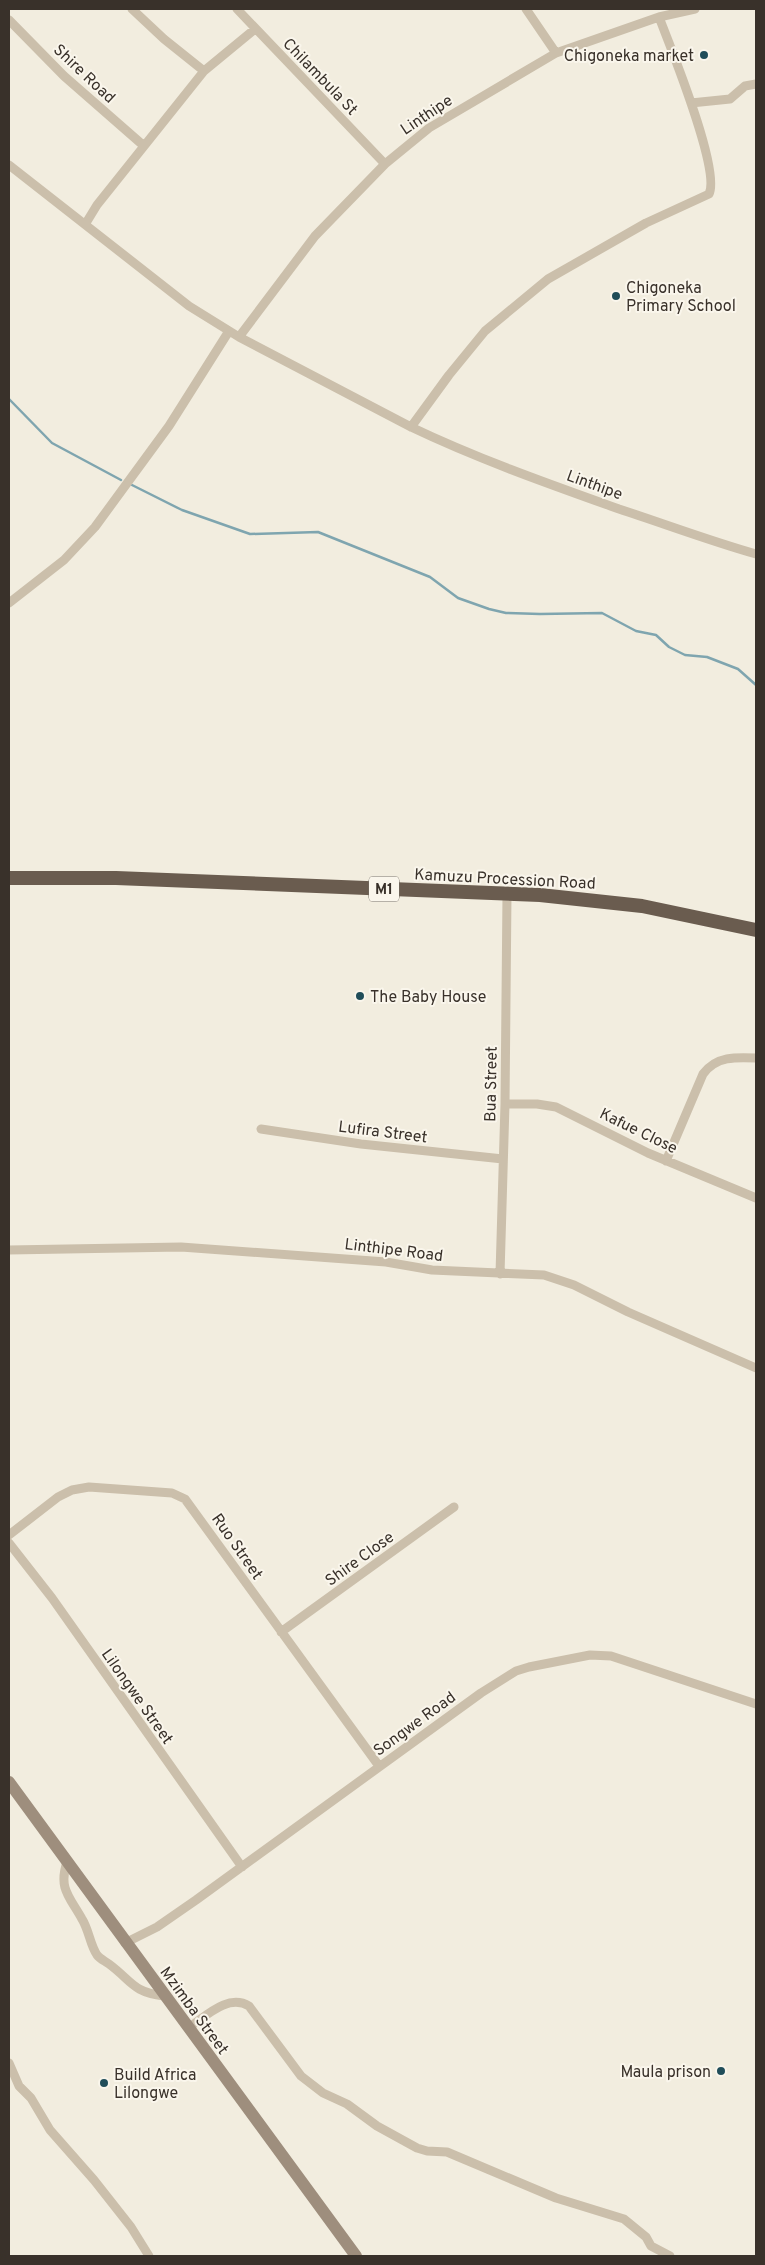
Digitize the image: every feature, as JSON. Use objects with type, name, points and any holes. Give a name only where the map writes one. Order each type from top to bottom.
[{"type":"highway","name":"Kamuzu Procession Road","points":[[9,878],[116,878],[540,895],[642,906],[756,930]]},
{"type":"main road","name":"Mzimba Street","points":[[9,1782],[125,1943],[356,2256]]},
{"type":"street","points":[[132,9],[164,39],[204,71]]},
{"type":"street","name":"Chilambula St","points":[[237,9],[385,164]]},
{"type":"street","points":[[526,9],[556,53]]},
{"type":"street","name":"Linthipe","points":[[240,337],[315,236],[385,164],[429,128],[556,53],[659,17],[696,9]]},
{"type":"street","points":[[411,427],[449,375],[485,331],[548,279],[646,223],[709,194],[711,184],[707,158],[691,104],[659,17]]},
{"type":"street","name":"Shire Road","points":[[9,20],[64,76],[144,146]]},
{"type":"street","points":[[86,223],[98,205],[204,71],[255,29]]},
{"type":"street","points":[[691,104],[730,99],[746,86],[756,84]]},
{"type":"street","name":"Linthipe","points":[[9,164],[189,306],[240,337],[411,427],[567,490],[727,546],[756,554]]},
{"type":"street","points":[[9,602],[64,560],[95,527],[169,426],[229,331]]},
{"type":"street","name":"Bua Street","points":[[500,1274],[505,1104],[507,894]]},
{"type":"street","points":[[666,1161],[703,1074],[709,1066],[728,1059],[756,1058]]},
{"type":"street","name":"Kafue Close","points":[[505,1104],[537,1104],[556,1107],[666,1161],[756,1198]]},
{"type":"street","name":"Lufira Street","points":[[261,1128],[361,1144],[503,1159]]},
{"type":"street","name":"Linthipe Road","points":[[9,1250],[181,1247],[328,1256],[386,1262],[432,1270],[544,1275],[558,1279],[756,1368]]},
{"type":"street","name":"Ruo Street","points":[[9,1535],[58,1497],[72,1490],[89,1487],[178,1494],[192,1507],[379,1766]]},
{"type":"street","name":"Shire Close","points":[[281,1632],[454,1507]]},
{"type":"street","name":"Lilongwe Street","points":[[9,1543],[52,1598],[242,1867]]},
{"type":"street","name":"Songwe Road","points":[[125,1943],[157,1927],[481,1693],[516,1671],[590,1655],[603,1655],[622,1659],[756,1704]]},
{"type":"street","points":[[67,1862],[63,1882],[66,1894],[82,1918],[98,1956],[109,1963],[137,1989],[148,1994],[164,1996]]},
{"type":"street","points":[[188,2028],[224,2004],[238,2001],[243,2002],[249,2006],[301,2076],[323,2093],[347,2104],[377,2126],[417,2148],[427,2151],[447,2152],[556,2198],[624,2219],[646,2238],[651,2246],[670,2256]]},
{"type":"street","points":[[9,2063],[19,2086],[31,2098],[50,2130],[94,2180],[131,2227],[149,2256]]},
{"type":"waterway","points":[[9,399],[52,443],[121,480]]},
{"type":"waterway","points":[[130,484],[182,510],[250,534],[318,532],[430,577],[458,598],[489,609],[506,613],[602,613],[636,631],[656,635],[669,647],[685,655],[707,657],[738,669],[756,685]]},
{"type":"place","name":"Chigoneka market","points":[[704,55]]},
{"type":"place","name":"Chigoneka Primary School","points":[[616,296]]},
{"type":"place","name":"The Baby House","points":[[360,996]]},
{"type":"place","name":"Maula prison","points":[[721,2071]]},
{"type":"place","name":"Build Africa Lilongwe","points":[[104,2083]]}]
